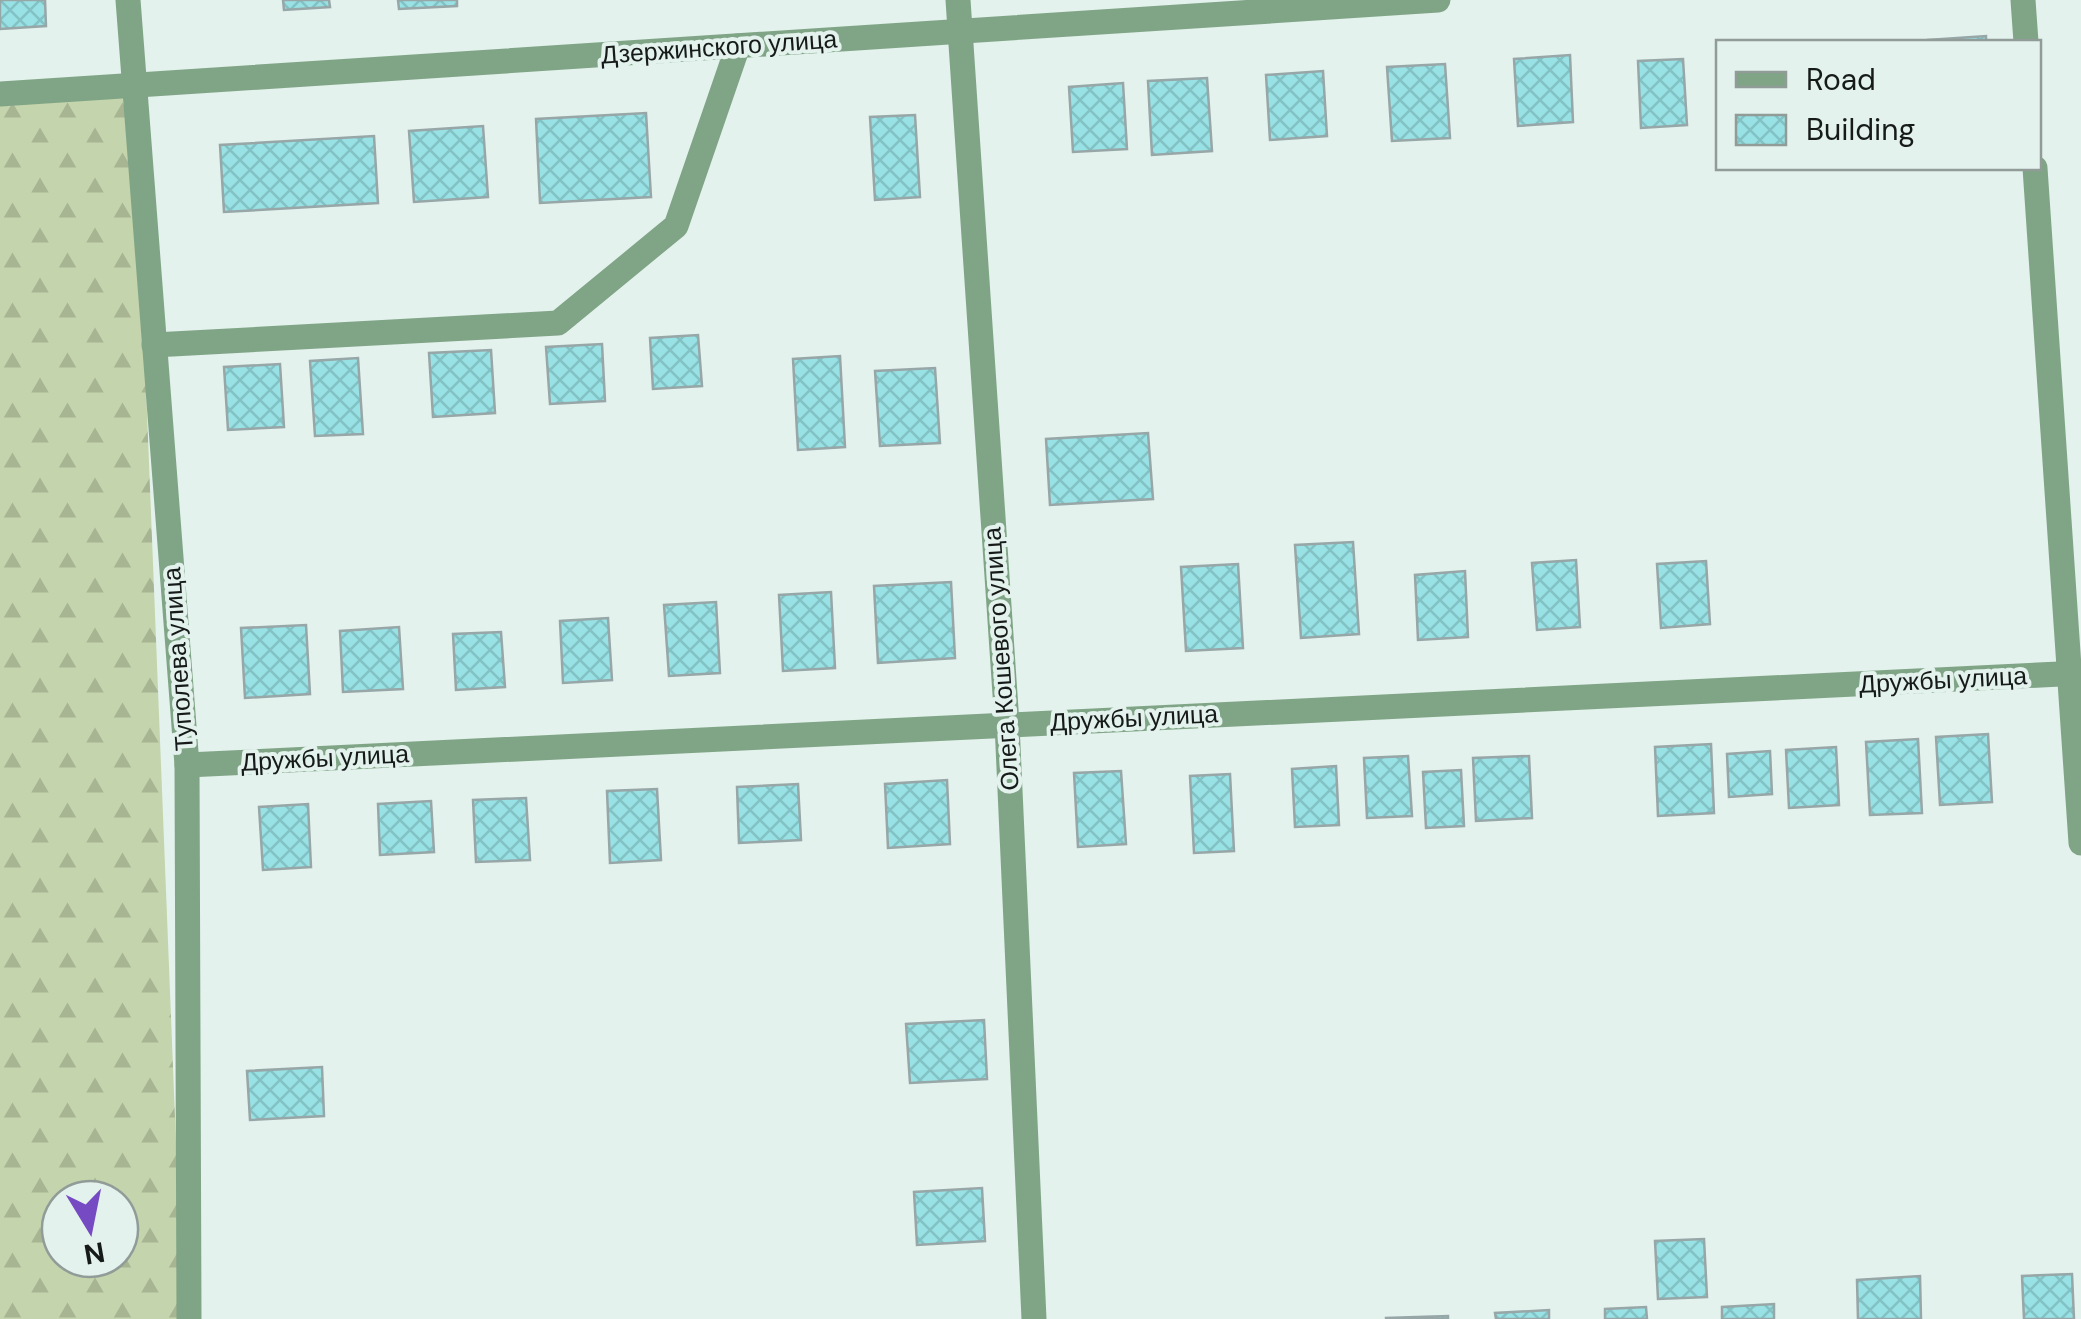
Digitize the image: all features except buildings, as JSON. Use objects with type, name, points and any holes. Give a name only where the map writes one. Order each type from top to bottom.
[{"type":"street","name":"Туполева улица","points":[[128,0],[187,765],[189,1319]]},
{"type":"street","name":"Олега Кошевого улица","points":[[958,0],[1007,724],[1034,1319]]},
{"type":"street","name":"Дзержинского улица","points":[[0,94],[1438,0]]},
{"type":"street","points":[[2023,0],[2026,40]]},
{"type":"street","points":[[154,345],[558,322],[676,226],[738,46]]},
{"type":"street","points":[[2035,170],[2076,674],[2081,844]]},
{"type":"street","name":"Дружбы улица","points":[[187,765],[2076,674]]},
{"type":"green space","points":[[134,85],[183,1319],[0,1319],[0,94]]}]
